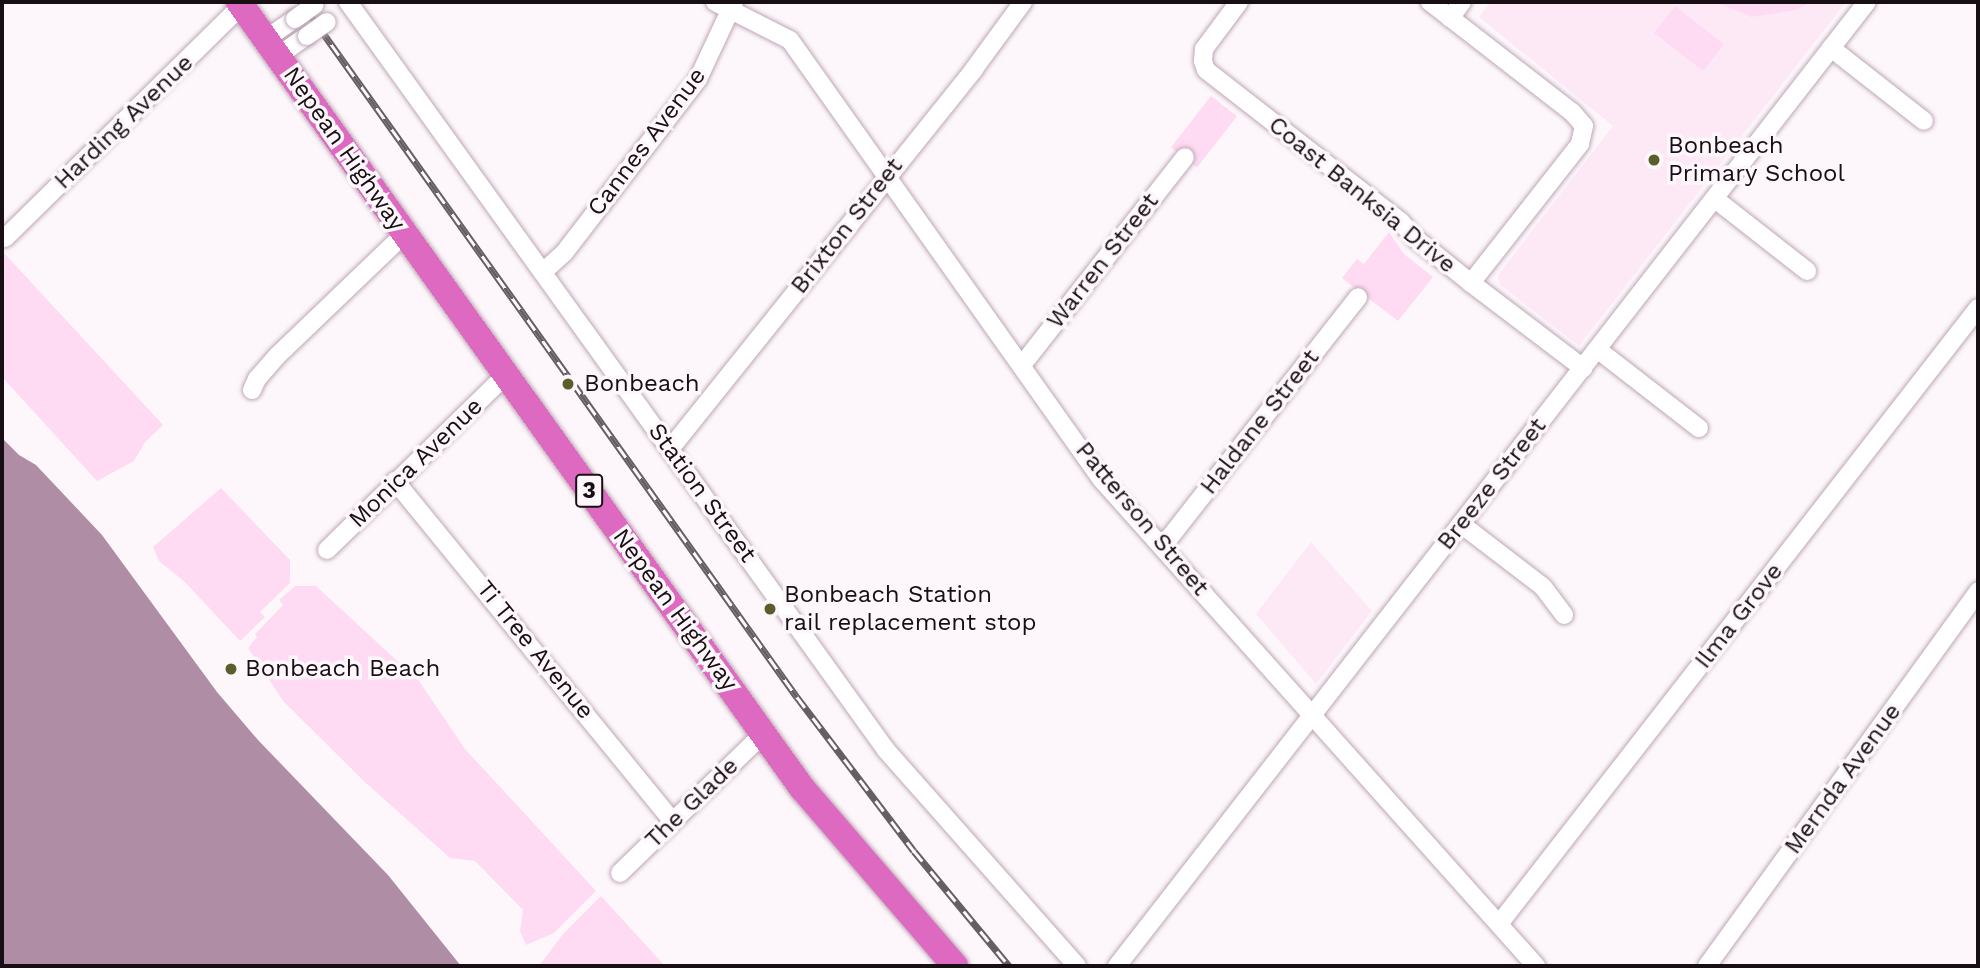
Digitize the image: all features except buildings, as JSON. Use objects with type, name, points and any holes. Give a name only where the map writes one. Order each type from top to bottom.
[{"type":"highway","name":"Nepean Highway","points":[[241,4],[820,812],[955,966]]},
{"type":"street","points":[[272,48],[307,36],[327,22],[341,2]]},
{"type":"street","name":"Station Street","points":[[348,2],[887,750],[1077,966]]},
{"type":"street","name":"Brixton Street","points":[[670,449],[974,69],[1023,2]]},
{"type":"street","name":"Coast Banksia Drive","points":[[1239,2],[1204,49],[1203,61],[1206,70],[1401,222],[1471,283],[1583,368]]},
{"type":"street","points":[[1430,2],[1572,111],[1584,126],[1580,144],[1471,283]]},
{"type":"street","points":[[1450,18],[1462,2]]},
{"type":"street","name":"Breeze Street","points":[[1117,966],[1867,2]]},
{"type":"street","points":[[272,48],[295,19],[318,3]]},
{"type":"street","name":"Harding Avenue","points":[[5,238],[241,4]]},
{"type":"street","name":"Cannes Avenue","points":[[544,271],[564,253],[698,79],[727,4]]},
{"type":"street","name":"Patterson Street","points":[[727,4],[790,40],[1102,480],[1536,966]]},
{"type":"street","points":[[1831,48],[1924,121]]},
{"type":"street","name":"Warren Street","points":[[1022,365],[1185,157]]},
{"type":"street","points":[[1715,199],[1807,271]]},
{"type":"street","points":[[252,390],[257,379],[277,356],[404,234]]},
{"type":"street","name":"Haldane Street","points":[[1163,546],[1358,297]]},
{"type":"street","name":"Ilma Grove","points":[[1499,924],[1978,308]]},
{"type":"street","points":[[1597,349],[1699,428]]},
{"type":"street","name":"Monica Avenue","points":[[327,550],[506,375]]},
{"type":"street","name":"Ti Tree Avenue","points":[[395,481],[673,821]]},
{"type":"street","points":[[1461,524],[1543,587],[1564,615]]},
{"type":"street","name":"Mernda Avenue","points":[[1707,966],[1978,591]]},
{"type":"street","name":"The Glade","points":[[620,873],[763,734]]},
{"type":"shaded area","name":"Bonbeach Primary School","points":[[1491,2],[1846,2],[1579,346],[1499,284],[1498,275],[1613,126],[1479,17]]},
{"type":"shaded area","points":[[1715,2],[1811,2],[1796,10],[1751,17]]},
{"type":"shaded area","points":[[1675,6],[1724,44],[1703,71],[1654,33]]},
{"type":"shaded area","points":[[1211,96],[1237,116],[1197,168],[1171,147]]},
{"type":"shaded area","points":[[1389,232],[1404,254],[1433,277],[1398,321],[1342,278],[1357,259],[1364,264]]},
{"type":"shaded area","points":[[4,253],[163,425],[145,442],[134,461],[97,481],[2,377]]},
{"type":"shaded area","points":[[2,438],[19,455],[36,465],[102,535],[217,692],[258,740],[388,875],[461,966],[2,966]]},
{"type":"shaded area","points":[[221,488],[290,560],[290,583],[260,612],[265,617],[240,641],[185,582],[159,561],[153,547]]},
{"type":"shaded area","points":[[1311,542],[1372,611],[1316,684],[1256,614]]},
{"type":"shaded area","points":[[295,586],[316,586],[419,681],[465,749],[596,891],[554,933],[526,945],[520,931],[523,910],[475,861],[450,858],[366,783],[284,702],[248,648],[257,637],[255,634],[283,605],[279,600]]},
{"type":"shaded area","points":[[601,896],[665,966],[539,966],[563,934]]},
{"type":"railway","points":[[301,2],[797,697],[914,851],[1009,966]]},
{"type":"place","name":"Bonbeach Primary School","points":[[1654,160]]},
{"type":"place","name":"Bonbeach","points":[[568,384]]},
{"type":"place","name":"Bonbeach Station rail replacement stop","points":[[770,609]]},
{"type":"place","name":"Bonbeach Beach","points":[[231,669]]}]
